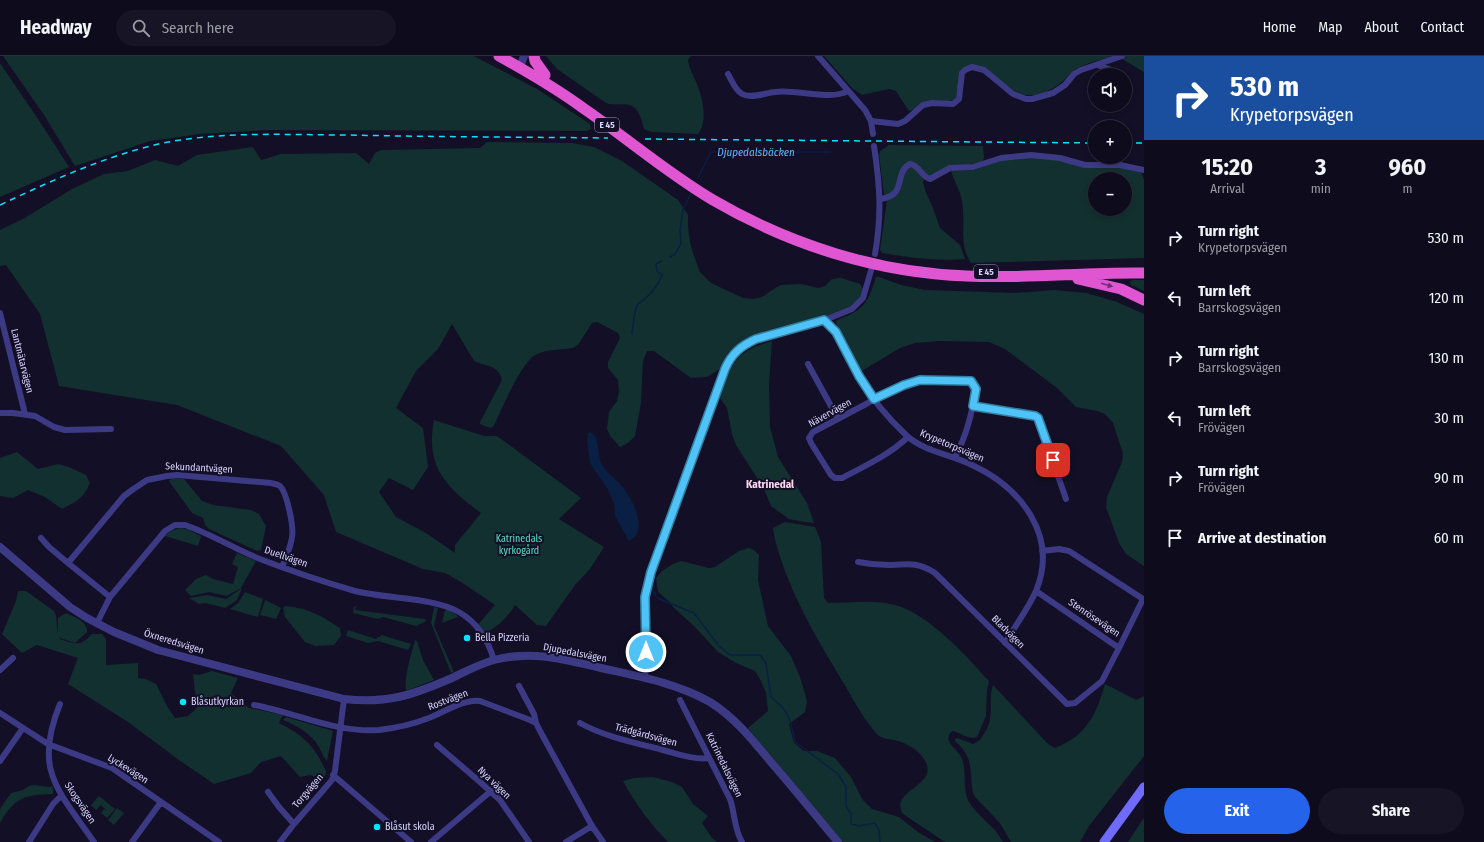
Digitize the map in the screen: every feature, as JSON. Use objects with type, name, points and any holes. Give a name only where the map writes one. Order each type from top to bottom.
[{"type":"highway","name":"E 45","points":[[499,56],[524,60],[584,108],[694,188],[757,224],[796,241],[857,260],[890,267],[946,275],[998,277],[1144,273]]},
{"type":"highway","name":"E 45","points":[[512,56],[524,60],[572,93],[664,162],[714,195],[758,219],[798,236],[830,247],[858,255],[917,267],[968,271],[997,272],[1144,268]]},
{"type":"highway","points":[[534,56],[535,61],[545,75]]},
{"type":"highway","points":[[1056,275],[1121,289],[1144,300]]},
{"type":"main road","points":[[1104,842],[1144,787]]},
{"type":"main road","points":[[1111,842],[1131,815],[1144,792]]},
{"type":"street","points":[[818,56],[865,110],[871,121],[873,134]]},
{"type":"street","points":[[871,121],[898,124],[905,121],[923,105],[932,103],[949,105],[956,102],[959,99],[962,73],[972,67],[984,70],[1013,94],[1026,99],[1032,99],[1053,94],[1078,72],[1122,56]]},
{"type":"street","points":[[1097,65],[1104,68]]},
{"type":"street","points":[[728,74],[736,89],[743,95],[748,96],[788,91],[840,95],[848,91]]},
{"type":"street","points":[[874,146],[880,182],[881,199],[879,234],[875,254]]},
{"type":"street","points":[[881,199],[894,195],[905,168],[910,164],[915,165],[924,176],[930,179],[950,168],[973,167],[1001,158],[1031,155],[1060,158],[1085,165],[1120,165],[1144,170]]},
{"type":"street","points":[[645,678],[645,597],[648,584],[730,359],[741,347],[756,339],[824,320],[845,312],[860,302],[865,294],[872,268]]},
{"type":"street","name":"Lantmätarvägen","points":[[0,313],[25,414]]},
{"type":"street","name":"Krypetorpsvägen","points":[[824,320],[836,332],[859,376],[874,399],[908,437],[931,450],[955,457],[995,477],[1018,496],[1033,520],[1042,551],[1042,566],[1036,591],[1005,643]]},
{"type":"street","points":[[808,364],[838,419]]},
{"type":"street","name":"Nävervägen","points":[[908,437],[886,454],[842,478],[835,478],[831,475],[809,438],[813,432],[874,399],[904,385],[920,380],[971,381],[976,389],[973,406]]},
{"type":"street","points":[[955,457],[963,443],[973,406],[1035,416],[1038,418],[1066,499]]},
{"type":"street","points":[[0,413],[13,412],[35,416],[54,427],[65,430],[111,429]]},
{"type":"street","name":"Sekundantvägen","points":[[68,563],[112,510],[132,490],[147,480],[177,476],[271,483],[280,486],[292,521],[293,532],[291,544],[282,567]]},
{"type":"street","name":"Duellvägen","points":[[97,624],[110,597],[165,531],[171,526],[179,525],[190,526],[246,553],[282,567],[366,593],[447,606],[463,614],[479,628],[490,646],[494,660]]},
{"type":"street","points":[[41,538],[68,563],[110,597]]},
{"type":"street","name":"Öxneredsvägen","points":[[0,547],[70,607],[97,624],[158,650],[344,699]]},
{"type":"street","name":"Stenrösevägen","points":[[1036,591],[1119,648],[1144,599],[1070,551],[1059,549],[1042,551]]},
{"type":"street","name":"Bladvägen","points":[[858,562],[879,565],[911,563],[926,567],[946,582],[1065,703],[1075,703],[1102,681],[1119,648]]},
{"type":"street","name":"Djupedalsvägen","points":[[344,699],[375,701],[401,697],[420,691],[494,660],[518,656],[543,655],[645,678],[692,693],[710,702],[728,715],[752,739],[838,842]]},
{"type":"street","points":[[0,670],[13,658]]},
{"type":"street","points":[[519,686],[534,714],[536,724],[592,826],[603,842]]},
{"type":"street","name":"Torgvägen","points":[[280,842],[329,784],[333,775],[344,699]]},
{"type":"street","name":"Rostvägen","points":[[254,705],[340,729],[367,730],[402,726],[428,719],[476,700],[530,720],[536,724]]},
{"type":"street","name":"Katrinedalsvägen","points":[[680,700],[733,807],[738,833],[742,842]]},
{"type":"street","name":"Skogsvägen","points":[[60,704],[51,729],[48,744],[51,773],[61,796],[94,842]]},
{"type":"street","name":"Lyckevägen","points":[[0,713],[48,744],[104,764],[219,842]]},
{"type":"street","name":"Trädgårdsvägen","points":[[580,724],[602,733],[647,746],[697,758],[709,758]]},
{"type":"street","points":[[0,761],[23,728]]},
{"type":"street","name":"Nya vägen","points":[[437,745],[491,791],[510,813],[529,842]]},
{"type":"street","points":[[333,775],[411,842]]},
{"type":"street","points":[[431,842],[491,791]]},
{"type":"street","points":[[268,792],[294,824]]},
{"type":"street","points":[[29,842],[53,804],[61,796]]},
{"type":"street","points":[[132,842],[161,802]]},
{"type":"street","points":[[566,842],[592,826]]},
{"type":"green space","points":[[3,56],[474,56],[537,89],[590,124],[591,129],[587,131],[267,130],[199,134],[150,141],[75,166],[44,115]]},
{"type":"green space","points":[[546,56],[691,56],[688,60],[690,69],[696,81],[704,110],[701,129],[698,134],[651,132],[644,129],[640,115],[635,108],[626,104],[606,103],[557,69]]},
{"type":"green space","points":[[824,56],[1113,56],[1078,68],[1054,88],[1035,95],[1025,95],[1010,88],[983,71],[974,68],[966,68],[960,72],[957,98],[950,101],[926,102],[909,111],[896,91],[889,89],[862,95],[852,88]]},
{"type":"green space","points":[[1117,56],[1144,56],[1144,72]]},
{"type":"green space","points":[[0,63],[69,167],[0,197]]},
{"type":"green space","name":"Katrinedals kyrkogård","points":[[487,142],[572,143],[594,147],[622,161],[678,200],[688,215],[690,242],[700,272],[711,283],[743,298],[753,299],[762,297],[780,285],[801,284],[818,288],[825,286],[832,279],[841,278],[860,284],[863,289],[861,298],[843,310],[828,316],[744,340],[729,352],[721,368],[707,377],[691,378],[654,351],[647,351],[643,361],[641,403],[635,436],[628,443],[620,447],[610,436],[607,429],[609,412],[617,401],[619,392],[618,380],[608,368],[608,362],[620,338],[618,333],[597,322],[592,323],[578,345],[573,348],[545,351],[531,358],[518,376],[493,427],[490,428],[480,424],[480,422],[502,380],[498,371],[474,361],[452,324],[438,349],[416,371],[396,408],[423,428],[428,467],[413,490],[389,478],[379,492],[396,517],[426,533],[455,553],[455,545],[481,513],[448,485],[441,474],[433,451],[432,436],[434,420],[484,436],[497,436],[581,498],[559,519],[604,547],[590,569],[575,585],[546,626],[537,625],[515,605],[502,621],[486,633],[476,627],[495,605],[461,582],[445,573],[423,569],[336,532],[324,495],[281,446],[177,405],[59,386],[40,314],[6,265],[0,266],[0,230],[23,219],[72,189],[104,174],[128,171],[155,160],[178,166],[197,155],[253,147],[261,160],[281,154],[356,153],[369,164],[375,153],[381,150],[480,148]]},
{"type":"green space","points":[[889,145],[983,146],[984,158],[982,162],[959,166],[930,177],[908,163],[895,191],[886,196],[884,194],[879,155],[880,151]]},
{"type":"green space","points":[[1018,158],[1050,158],[1091,168],[1116,167],[1138,170],[1142,174],[1144,180],[1144,258],[971,263],[967,256],[963,241],[962,201],[951,171],[974,170],[1002,160]]},
{"type":"green space","points":[[912,166],[925,178],[923,182],[926,193],[940,228],[960,245],[965,259],[944,260],[913,258],[882,253],[880,250],[887,200],[905,172]]},
{"type":"green space","points":[[876,277],[901,285],[925,290],[1016,293],[1054,290],[1087,293],[1117,302],[1144,314],[1144,566],[1126,554],[1119,543],[1106,507],[1107,497],[1122,462],[1123,454],[1113,423],[1105,414],[1076,407],[1057,388],[1005,349],[989,342],[940,341],[915,343],[900,348],[860,372],[837,327],[836,321],[861,308],[868,299]]},
{"type":"green space","points":[[1144,280],[1144,291],[1131,285],[1130,281]]},
{"type":"green space","points":[[772,341],[769,384],[770,427],[778,457],[807,503],[814,523],[789,519],[771,506],[764,489],[736,445],[732,434],[727,408],[720,398],[736,360],[749,350]]},
{"type":"green space","points":[[17,452],[38,469],[58,464],[69,467],[86,475],[90,483],[85,493],[72,504],[62,509],[45,497],[28,490],[13,498],[0,496],[0,458]]},
{"type":"green space","points":[[172,478],[184,479],[202,501],[213,505],[251,510],[259,514],[266,526],[261,550],[257,551],[209,529],[205,525],[203,518],[192,513],[169,481]]},
{"type":"green space","points":[[785,522],[815,527],[821,542],[824,598],[828,603],[879,602],[895,605],[908,610],[934,626],[958,648],[989,681],[987,690],[986,716],[977,737],[968,737],[953,731],[950,733],[948,739],[962,759],[966,792],[969,802],[996,831],[1003,842],[945,842],[903,814],[900,805],[903,798],[923,780],[927,774],[927,765],[919,752],[913,748],[902,742],[878,735],[860,712],[827,656],[801,608],[780,557],[773,528]]},
{"type":"green space","points":[[181,528],[201,536],[198,546],[165,536],[172,530]]},
{"type":"green space","points":[[749,548],[754,550],[759,555],[758,580],[768,626],[791,656],[800,677],[807,701],[805,712],[789,724],[794,743],[804,751],[817,751],[835,758],[851,777],[862,799],[872,809],[899,817],[918,832],[935,842],[843,842],[748,728],[768,711],[766,693],[755,671],[736,663],[718,652],[695,627],[673,607],[671,603],[658,592],[656,578],[662,571],[673,564],[681,561],[709,568],[715,567],[739,551]]},
{"type":"green space","points":[[237,553],[256,561],[241,588],[227,596],[209,592],[191,596],[185,590],[196,579],[206,575],[213,579],[233,584],[238,567],[232,564]]},
{"type":"green space","points":[[242,588],[237,600],[225,608],[205,603],[199,604],[189,598],[208,595],[226,599]]},
{"type":"green space","points":[[18,591],[26,591],[54,611],[58,633],[58,618],[66,613],[83,622],[87,628],[87,632],[75,643],[84,641],[92,634],[102,634],[106,639],[106,665],[138,663],[138,678],[146,679],[156,684],[175,718],[188,716],[197,708],[193,674],[199,675],[212,671],[238,678],[231,693],[249,708],[283,715],[279,723],[295,732],[313,748],[318,755],[326,772],[324,780],[310,775],[300,777],[281,756],[261,762],[251,773],[214,784],[128,722],[68,684],[78,658],[37,645],[22,653],[2,634],[16,601]],"holes":[[[59,635],[60,638],[75,643],[60,639]]]},
{"type":"green space","points":[[245,592],[263,599],[258,617],[230,609],[238,603]]},
{"type":"green space","points":[[265,600],[281,608],[276,619],[260,615]]},
{"type":"green space","points":[[285,606],[307,610],[320,616],[340,628],[341,636],[334,645],[315,646],[305,642],[285,617],[283,608]]},
{"type":"green space","points":[[356,606],[355,610],[425,619],[426,621],[416,626],[383,617],[378,619],[353,613],[354,607]]},
{"type":"green space","points":[[434,607],[438,608],[434,626],[454,672],[451,673],[431,623]]},
{"type":"green space","points":[[447,609],[458,617],[442,623],[445,610]]},
{"type":"green space","points":[[348,630],[376,639],[381,635],[411,644],[408,650],[378,641],[368,643],[346,636]]},
{"type":"green space","points":[[415,640],[417,641],[423,660],[434,680],[406,691],[407,672]]},
{"type":"green space","points":[[1105,684],[1136,700],[1144,696],[1144,756],[1089,826],[1080,842],[1011,842],[1000,823],[975,797],[972,788],[969,760],[955,739],[957,738],[973,744],[981,739],[990,721],[991,691],[993,685],[1048,744],[1055,748],[1075,737],[1089,723],[1098,705]]},
{"type":"green space","points":[[286,717],[333,731],[327,761],[316,742],[298,727],[283,720]]},
{"type":"green space","points":[[653,777],[672,782],[682,787],[693,804],[708,816],[702,823],[712,838],[717,842],[668,842],[643,813],[623,781],[634,778]]},
{"type":"green space","points":[[34,785],[49,787],[53,786],[53,794],[35,795],[21,799],[5,814],[0,823],[0,809],[11,793]]},
{"type":"green space","points":[[99,796],[115,809],[107,818],[101,813],[104,809],[107,811],[101,805],[96,810],[91,805]]},
{"type":"green space","points":[[117,808],[124,813],[114,825],[108,820]]},
{"type":"green space","points":[[1144,818],[1144,842],[1128,842],[1143,819]]},
{"type":"water","points":[[590,432],[594,435],[598,443],[600,458],[603,466],[624,489],[637,513],[639,522],[638,530],[635,536],[629,541],[615,516],[614,503],[607,488],[590,463],[587,442],[588,434]]},
{"type":"waterway","name":"Djupedalsbäcken","points":[[698,178],[711,152],[830,152]]},
{"type":"waterway","name":"Djupedalsbäcken","points":[[670,257],[675,254],[681,244],[680,230],[683,210],[692,191]]},
{"type":"waterway","name":"Djupedalsbäcken","points":[[632,334],[637,305],[645,299],[658,284],[662,275],[657,271],[656,264],[662,261]]},
{"type":"waterway","name":"Djupedalsbäcken","points":[[651,586],[657,598],[694,613],[719,646],[730,655],[760,655],[766,663],[771,697],[786,712],[792,727],[795,742],[838,774],[846,787],[846,806],[851,814],[851,824],[859,826],[875,823],[879,830],[880,842]]},
{"type":"railway","points":[[0,205],[100,162],[142,148],[186,139],[232,135],[279,134],[608,138]]},
{"type":"railway","points":[[645,139],[1088,143]]},
{"type":"railway","points":[[1132,143],[1144,143]]},
{"type":"place","name":"Bella Pizzeria","points":[[467,638]]},
{"type":"place","name":"Blåsutkyrkan","points":[[183,702]]},
{"type":"place","name":"Blåsut skola","points":[[377,827]]},
{"type":"district","name":"Katrinedal","points":[[770,484]]},
{"type":"route","points":[[646,652],[645,597],[651,572],[725,369],[734,352],[756,339],[824,320],[836,332],[865,387],[874,399],[913,381],[929,379],[971,381],[976,389],[973,406],[1035,416],[1038,418],[1053,460]]}]
